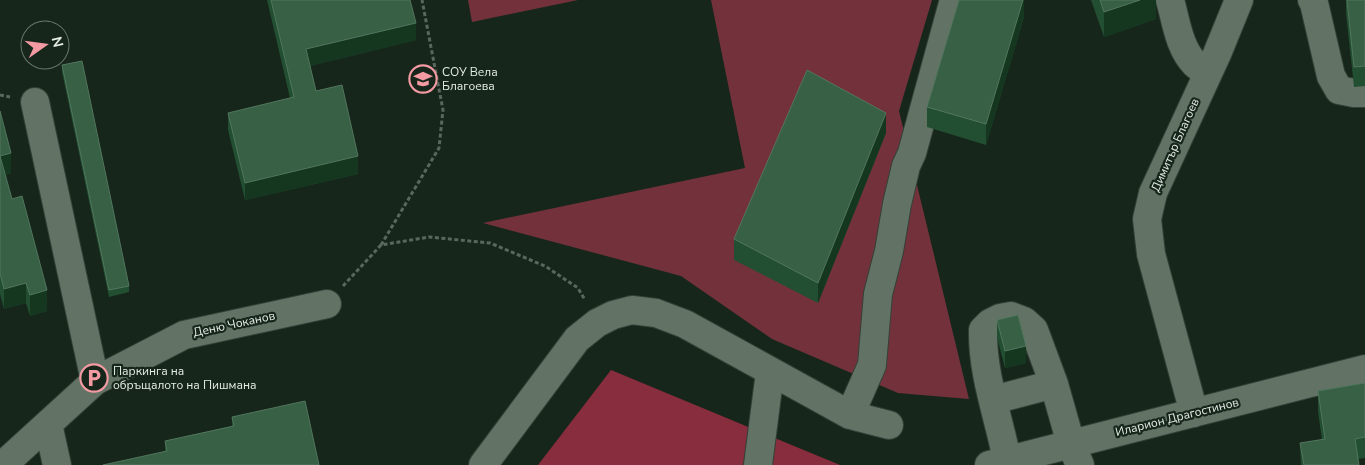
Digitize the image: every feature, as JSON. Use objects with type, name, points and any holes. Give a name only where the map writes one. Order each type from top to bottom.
[{"type":"street","points":[[1170,0],[1188,56],[1196,65],[1208,73]]},
{"type":"street","name":"Димитър Благоев","points":[[1194,412],[1151,254],[1147,219],[1153,193],[1239,0]]},
{"type":"street","points":[[1312,0],[1331,76],[1339,90],[1354,93],[1365,92]]},
{"type":"street","points":[[850,415],[872,365],[878,294],[889,251],[897,204],[906,166],[912,153],[953,3]]},
{"type":"street","points":[[35,102],[95,381]]},
{"type":"street","name":"Деню Чоканов","points":[[3,465],[95,381],[184,335],[327,304]]},
{"type":"street","points":[[483,465],[578,339],[597,323],[613,315],[632,310],[656,313],[685,324],[850,415],[889,424]]},
{"type":"street","points":[[1002,463],[983,346],[983,330],[990,323],[1000,318],[1012,316],[1024,321],[1034,330],[1054,384],[1076,455]]},
{"type":"street","name":"Иларион Драгостинов","points":[[1002,463],[1076,455],[1194,412],[1365,369]]},
{"type":"street","points":[[758,465],[770,372]]},
{"type":"street","points":[[993,400],[1054,384]]},
{"type":"street","points":[[48,424],[57,465]]},
{"type":"path","points":[[327,304],[381,245],[439,148],[443,110],[422,0]]},
{"type":"path","points":[[381,245],[429,238],[490,243],[545,266],[578,288],[597,323]]},
{"type":"shaded area","points":[[468,0],[578,0],[472,22]]},
{"type":"shaded area","points":[[711,0],[932,0],[899,111],[969,399],[898,393],[772,339],[681,276],[483,223],[745,168]]},
{"type":"shaded area","points":[[611,370],[840,465],[538,465]]},
{"type":"building","points":[[271,0],[410,0],[416,23],[306,49],[316,91],[342,85],[358,156],[245,183],[228,113],[294,97]]},
{"type":"building","points":[[959,0],[1023,0],[986,124],[927,107]]},
{"type":"building","points":[[1100,0],[1140,0],[1104,12]]},
{"type":"building","points":[[1347,0],[1365,0],[1365,66],[1354,67]]},
{"type":"building","points":[[82,61],[129,286],[109,290],[63,70],[70,70],[70,63]]},
{"type":"building","points":[[807,70],[886,113],[818,283],[734,239]]},
{"type":"building","points":[[0,111],[11,153],[0,156]]},
{"type":"building","points":[[0,156],[12,199],[22,196],[47,290],[30,295],[26,283],[4,289],[0,273]]},
{"type":"building","points":[[1018,315],[1026,346],[1005,351],[997,320]]},
{"type":"building","points":[[1365,383],[1365,437],[1355,439],[1359,465],[1304,465],[1300,443],[1325,439],[1318,391]]},
{"type":"building","points":[[305,401],[319,465],[103,465],[167,451],[165,441],[234,426],[232,417]]},
{"type":"place","name":"СОУ Вела Благоева","points":[[423,79]]},
{"type":"place","name":"Паркинга на обръщалото на Пишмана","points":[[94,378]]}]
